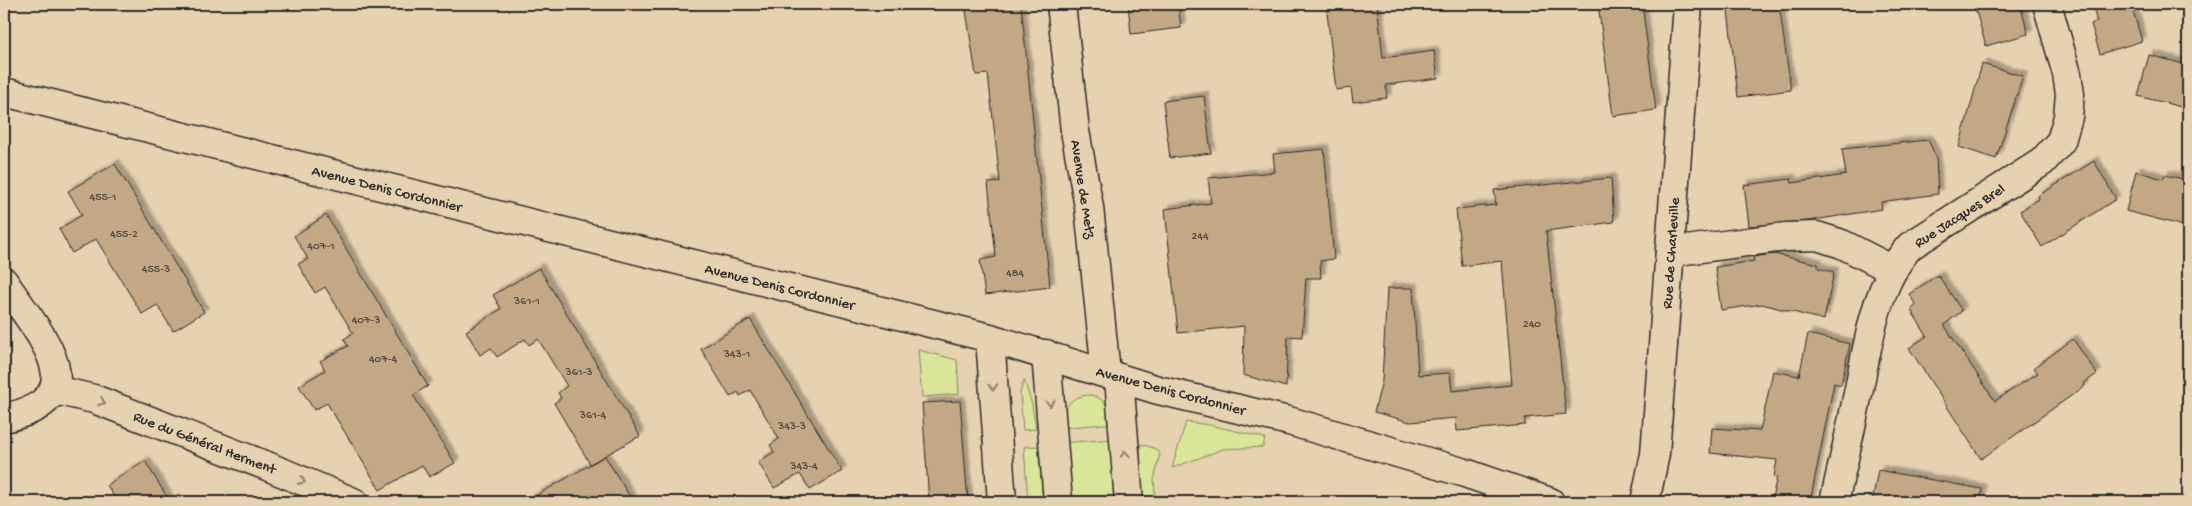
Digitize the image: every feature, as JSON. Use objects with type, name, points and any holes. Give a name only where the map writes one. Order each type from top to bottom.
[{"type":"street","name":"Avenue de Metz","points":[[1061,4],[1075,131],[1089,207],[1129,502]]},
{"type":"street","name":"Rue de Charleville","points":[[1646,502],[1655,454],[1688,4]]},
{"type":"street","name":"Rue Jacques Brel","points":[[1834,502],[1870,340],[1886,282],[1893,270],[1910,246],[2042,162],[2061,140],[2068,117],[2070,94],[2067,74],[2047,4]]},
{"type":"street","name":"Avenue Denis Cordonnier","points":[[4,92],[990,338],[1113,376],[1289,421],[1462,472],[1550,502]]},
{"type":"street","points":[[1670,252],[1786,237],[1817,236],[1842,244],[1893,270]]},
{"type":"street","points":[[4,282],[43,340],[54,362],[57,376],[55,390],[39,407],[26,413],[4,418]]},
{"type":"street","points":[[990,338],[1002,502]]},
{"type":"street","points":[[1046,354],[1058,502]]},
{"type":"street","name":"Rue du Général Herment","points":[[55,390],[94,399],[267,466],[353,502]]},
{"type":"green space","points":[[918,350],[957,360],[959,394],[922,397]]},
{"type":"green space","points":[[1024,380],[1032,405],[1036,429],[1023,430],[1020,393]]},
{"type":"green space","points":[[1091,395],[1107,405],[1114,423],[1060,428],[1068,404],[1077,398]]},
{"type":"green space","points":[[1186,422],[1210,425],[1265,438],[1263,447],[1223,449],[1172,468]]},
{"type":"green space","points":[[1115,439],[1120,502],[1065,502],[1060,443]]},
{"type":"green space","points":[[1141,444],[1156,449],[1160,454],[1154,480],[1155,495],[1146,502],[1143,502]]},
{"type":"green space","points":[[1038,446],[1043,502],[1028,502],[1024,447]]},
{"type":"green space","points":[[1244,497],[1280,497],[1308,502],[1220,502]]},
{"type":"building","points":[[965,4],[1021,4],[1050,287],[985,295],[980,260],[996,257],[988,183],[1000,182],[988,74],[976,75]]},
{"type":"building","points":[[1128,4],[1178,4],[1181,28],[1131,34]]},
{"type":"building","points":[[1326,4],[1377,4],[1383,58],[1434,51],[1438,78],[1386,85],[1387,98],[1353,102],[1351,88],[1336,90]]},
{"type":"building","points":[[1598,4],[1642,4],[1656,110],[1613,116]]},
{"type":"building","points":[[1779,4],[1791,90],[1738,97],[1728,10]]},
{"type":"building","points":[[1974,4],[2020,4],[2028,34],[1986,46]]},
{"type":"building","points":[[2092,4],[2131,4],[2142,41],[2100,54],[2091,24],[2097,22]]},
{"type":"building","points":[[2149,55],[2188,65],[2188,81],[2181,107],[2138,96]]},
{"type":"building","points":[[1982,64],[2023,76],[1996,159],[1959,147]]},
{"type":"building","points":[[1204,96],[1211,153],[1170,158],[1163,101]]},
{"type":"building","points":[[1928,140],[1936,157],[1938,194],[1881,202],[1882,209],[1808,221],[1749,226],[1744,185],[1791,179],[1792,183],[1846,175],[1842,149]]},
{"type":"building","points":[[1324,149],[1334,259],[1320,261],[1321,278],[1306,278],[1302,337],[1288,336],[1286,387],[1243,375],[1244,326],[1178,333],[1165,209],[1211,203],[1208,178],[1275,172],[1273,154]]},
{"type":"building","points":[[2094,161],[2116,199],[2042,247],[2020,211],[2039,199],[2038,196]]},
{"type":"building","points":[[115,164],[204,312],[173,331],[157,305],[142,314],[96,239],[72,253],[59,229],[82,215],[68,191]]},
{"type":"building","points":[[2136,171],[2163,179],[2165,175],[2188,180],[2188,227],[2126,211]]},
{"type":"building","points":[[1611,178],[1614,222],[1546,231],[1566,414],[1525,418],[1525,425],[1457,431],[1456,418],[1410,422],[1374,412],[1382,381],[1387,288],[1413,288],[1418,375],[1450,373],[1452,391],[1512,385],[1502,261],[1462,266],[1456,209],[1496,205],[1494,190]]},
{"type":"building","points":[[326,215],[428,386],[413,395],[455,463],[429,477],[422,465],[380,490],[327,403],[314,410],[299,386],[325,370],[320,361],[348,346],[344,339],[353,333],[325,287],[315,293],[298,264],[308,259],[294,236]]},
{"type":"building","points":[[1774,254],[1818,264],[1818,268],[1834,272],[1824,320],[1762,304],[1721,310],[1715,267],[1754,261],[1753,257]]},
{"type":"building","points":[[539,268],[640,436],[590,464],[554,403],[561,398],[558,393],[567,386],[538,339],[529,345],[525,339],[497,357],[491,348],[480,355],[466,331],[501,309],[493,295]]},
{"type":"building","points":[[1938,275],[1962,311],[1944,325],[1995,401],[2038,373],[2034,368],[2073,339],[2097,374],[2084,383],[2085,386],[1981,459],[1909,348],[1927,336],[1911,310],[1916,305],[1909,294]]},
{"type":"building","points":[[750,319],[842,471],[810,490],[800,474],[774,488],[758,462],[774,452],[770,445],[779,439],[750,390],[740,396],[738,392],[730,397],[701,349]]},
{"type":"building","points":[[1808,334],[1850,344],[1841,385],[1834,383],[1810,502],[1771,502],[1777,477],[1774,477],[1777,460],[1710,453],[1712,428],[1760,431],[1773,371],[1799,376]]},
{"type":"building","points":[[960,401],[968,502],[929,502],[922,403]]},
{"type":"building","points":[[605,456],[633,502],[525,502]]},
{"type":"building","points":[[145,461],[170,502],[117,502],[107,485]]},
{"type":"building","points":[[1878,470],[1982,489],[1981,502],[1872,502]]}]
